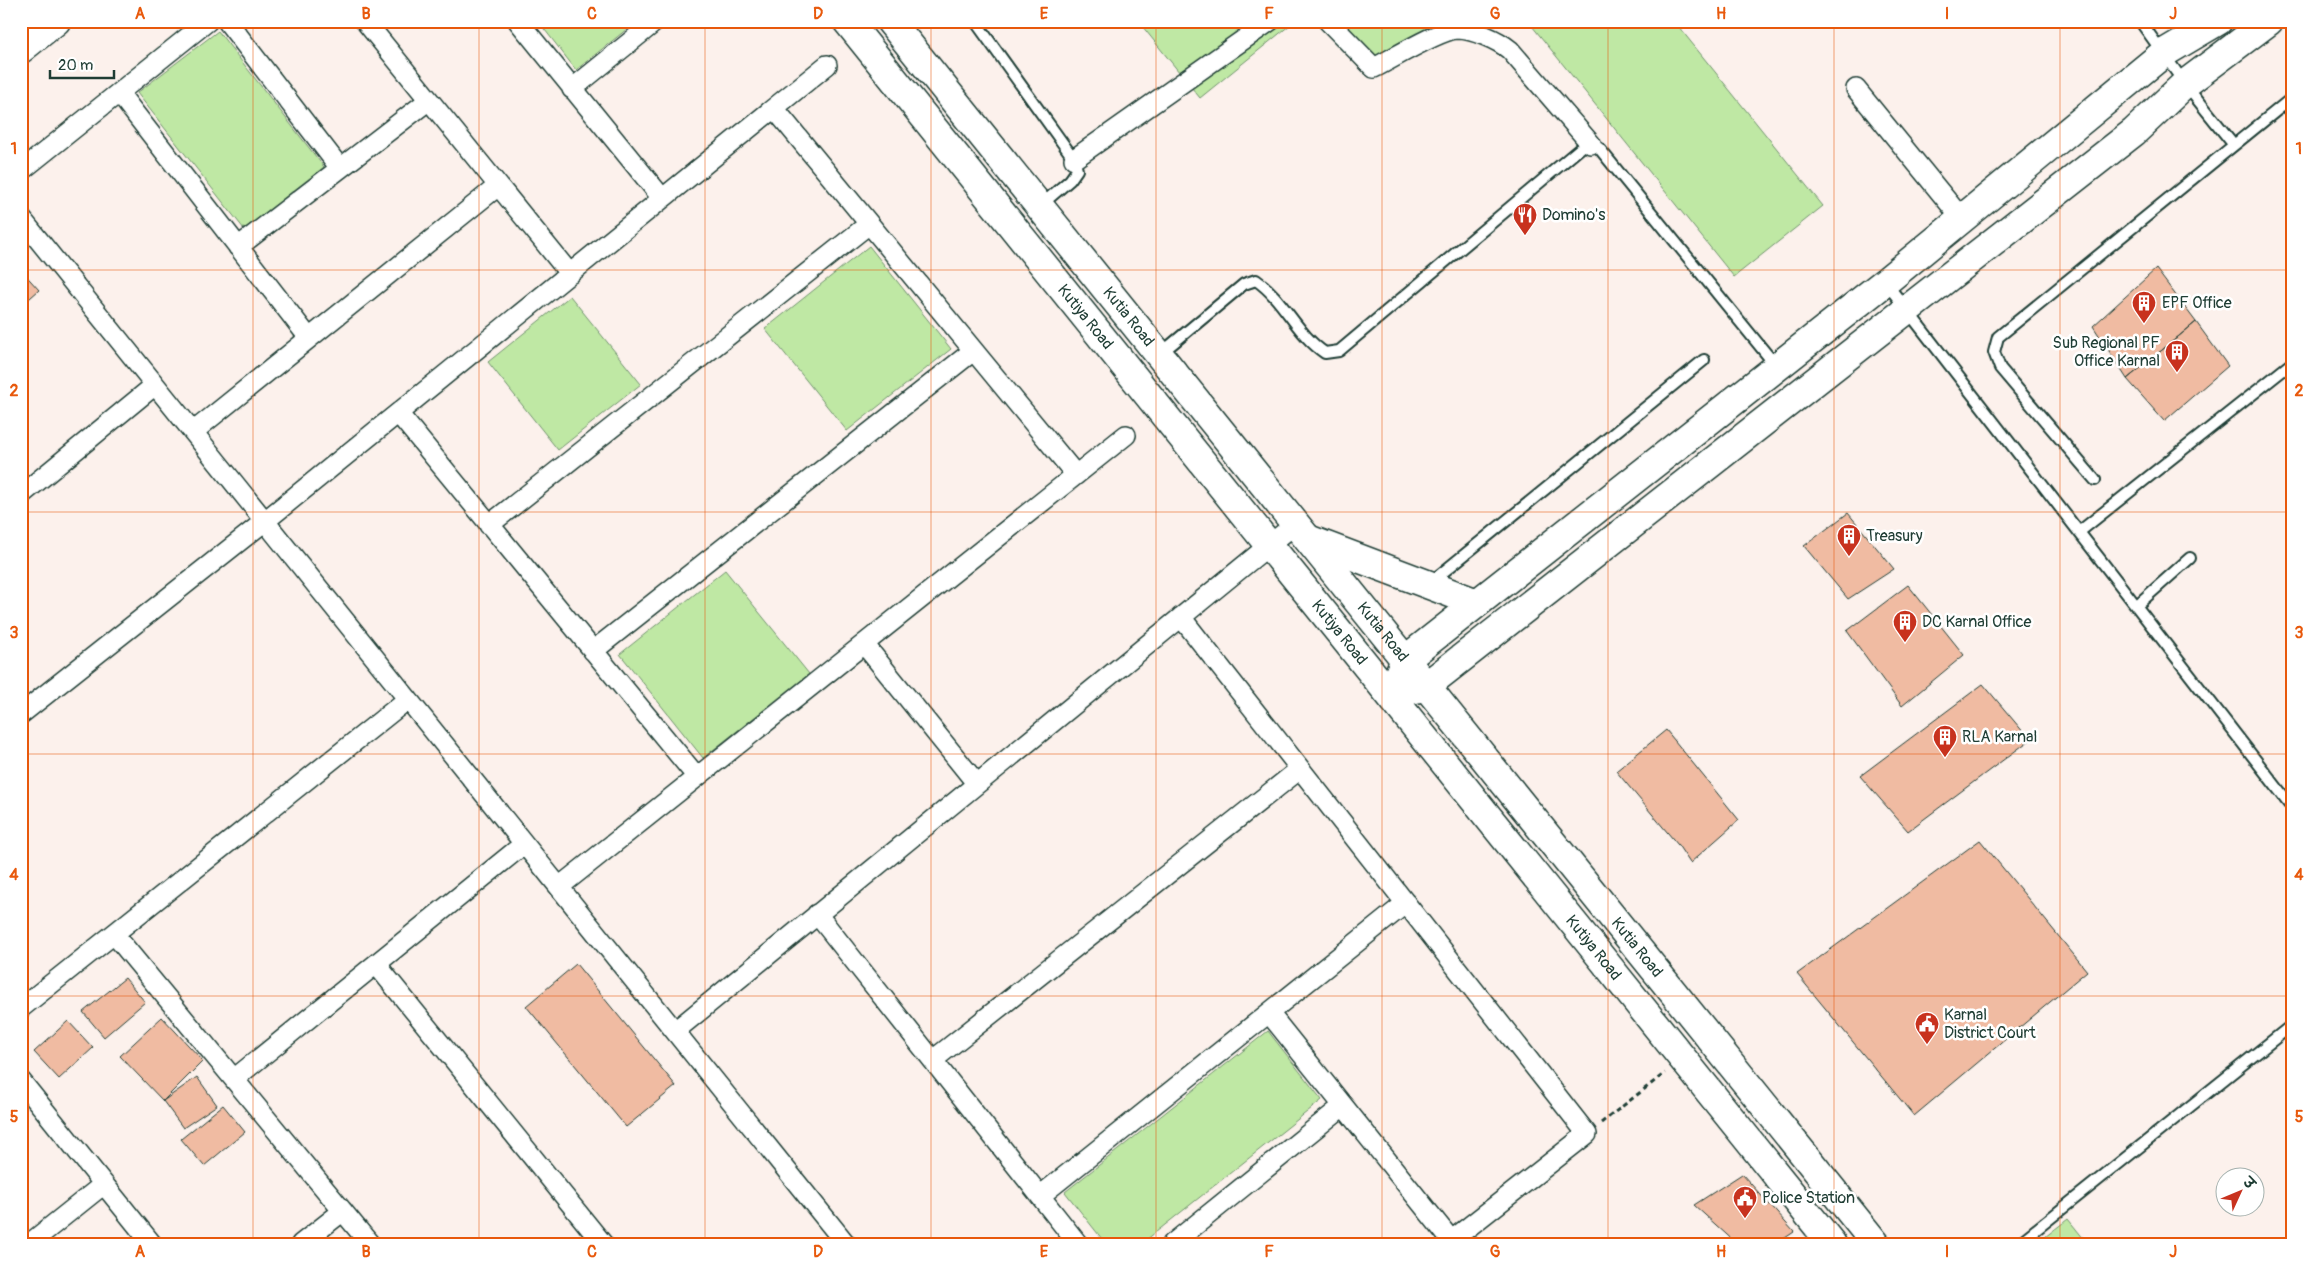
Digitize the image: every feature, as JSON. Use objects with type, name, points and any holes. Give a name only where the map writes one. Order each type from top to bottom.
[{"type":"street","points":[[21,49],[56,21]]},
{"type":"street","points":[[21,171],[208,21]]},
{"type":"street","points":[[227,21],[340,168]]},
{"type":"street","points":[[518,21],[662,198]]},
{"type":"street","points":[[572,89],[656,21]]},
{"type":"street","name":"Kutiya Road","points":[[848,21],[1832,1244]]},
{"type":"street","name":"Kutia Road","points":[[890,21],[1876,1244]]},
{"type":"street","points":[[1074,159],[1270,21]]},
{"type":"street","points":[[1328,21],[1374,68],[1438,35],[1457,29],[1500,42],[1510,50],[1590,144]]},
{"type":"street","points":[[1390,696],[1405,660],[1885,282],[2164,53],[2218,21]]},
{"type":"street","points":[[1390,696],[1426,686],[2134,132],[2185,84],[2269,21]]},
{"type":"street","points":[[369,23],[570,274]]},
{"type":"street","points":[[21,714],[398,414],[827,65]]},
{"type":"street","points":[[1856,88],[1962,219]]},
{"type":"street","points":[[119,93],[309,338]]},
{"type":"street","points":[[238,247],[429,100]]},
{"type":"street","points":[[774,108],[1076,475]]},
{"type":"street","points":[[193,432],[498,186]]},
{"type":"street","points":[[21,218],[846,1244]]},
{"type":"street","points":[[489,524],[869,224]]},
{"type":"street","points":[[594,651],[973,351]]},
{"type":"street","points":[[21,495],[155,385]]},
{"type":"street","points":[[398,414],[697,777]]},
{"type":"street","points":[[559,887],[1126,436]]},
{"type":"street","points":[[1615,494],[1636,522]]},
{"type":"street","points":[[675,1031],[1269,545],[1301,531],[1477,603]]},
{"type":"street","points":[[1181,617],[1587,1134],[1451,1243],[1269,1013]]},
{"type":"street","points":[[864,644],[977,784]]},
{"type":"street","points":[[21,1008],[408,699]]},
{"type":"street","points":[[933,1060],[1300,769]]},
{"type":"street","points":[[234,1079],[524,844]]},
{"type":"street","points":[[1040,1196],[1406,903]]},
{"type":"street","points":[[817,914],[1078,1244]]},
{"type":"street","points":[[114,934],[370,1244]]},
{"type":"street","points":[[376,964],[603,1244]]},
{"type":"street","points":[[21,1081],[152,1244]]},
{"type":"street","points":[[1172,1244],[1343,1106]]},
{"type":"street","points":[[29,1244],[104,1184]]},
{"type":"street","points":[[301,1244],[343,1210]]},
{"type":"lane","points":[[975,21],[1074,159],[1077,170],[1070,180],[1039,207]]},
{"type":"lane","points":[[2140,21],[2185,84],[2234,145]]},
{"type":"lane","points":[[2095,480],[2000,368],[1994,352],[1998,337],[2292,98]]},
{"type":"lane","points":[[1159,355],[1244,284],[1256,280],[1267,288],[1314,346],[1326,354],[1339,351],[1583,146],[1590,144],[1599,148],[1777,367]]},
{"type":"lane","points":[[1885,282],[2292,807]]},
{"type":"lane","points":[[1428,584],[1704,360]]},
{"type":"lane","points":[[2079,532],[2292,363]]},
{"type":"lane","points":[[2136,606],[2190,558]]},
{"type":"lane","points":[[2018,1244],[2292,1025]]},
{"type":"path","points":[[1587,1134],[1683,1060]]},
{"type":"green space","points":[[538,21],[637,21],[576,70]]},
{"type":"green space","points":[[1138,21],[1295,21],[1200,98]]},
{"type":"green space","points":[[1327,21],[1439,21],[1371,76]]},
{"type":"green space","points":[[1528,21],[1674,21],[1823,206],[1734,277]]},
{"type":"green space","points":[[218,31],[324,167],[244,229],[137,93]]},
{"type":"green space","points":[[869,246],[951,349],[847,431],[765,329]]},
{"type":"green space","points":[[570,296],[641,384],[558,450],[488,362]]},
{"type":"green space","points":[[725,570],[809,674],[703,758],[620,654]]},
{"type":"green space","points":[[1268,1031],[1322,1100],[1141,1244],[1106,1244],[1065,1192]]},
{"type":"green space","points":[[2068,1219],[2088,1244],[2036,1244]]},
{"type":"building","name":"EPF Office","points":[[2156,269],[2196,322],[2127,379],[2093,326]]},
{"type":"building","points":[[21,270],[39,290],[21,306]]},
{"type":"building","name":"Sub Regional PF Office Karnal","points":[[2196,322],[2228,366],[2164,421],[2127,379]]},
{"type":"building","name":"Treasury","points":[[1848,513],[1894,569],[1848,599],[1804,546]]},
{"type":"building","name":"DC Karnal Office","points":[[1908,585],[1964,655],[1902,706],[1847,631]]},
{"type":"building","name":"RLA Karnal","points":[[1983,684],[2030,740],[1908,831],[1860,776]]},
{"type":"building","points":[[1666,730],[1739,820],[1690,863],[1678,845],[1616,771]]},
{"type":"building","name":"Karnal District Court","points":[[1980,840],[2087,971],[1914,1116],[1797,974]]},
{"type":"building","points":[[576,964],[676,1086],[626,1127],[526,1006]]},
{"type":"building","points":[[125,978],[145,1002],[104,1037],[83,1012]]},
{"type":"building","points":[[162,1017],[203,1061],[163,1101],[120,1056]]},
{"type":"building","points":[[68,1021],[93,1048],[59,1079],[34,1052]]},
{"type":"building","points":[[197,1077],[217,1105],[183,1128],[163,1101]]},
{"type":"building","points":[[223,1105],[245,1132],[204,1166],[181,1139]]},
{"type":"building","name":"Police Station","points":[[1742,1174],[1794,1232],[1776,1244],[1737,1244],[1694,1205]]},
{"type":"place","name":"Domino's","points":[[1525,236]]},
{"type":"place","name":"EPF Office","points":[[2144,324]]},
{"type":"place","name":"Sub Regional PF Office Karnal","points":[[2177,373]]},
{"type":"place","name":"Treasury","points":[[1849,557]]},
{"type":"place","name":"DC Karnal Office","points":[[1905,643]]},
{"type":"place","name":"RLA Karnal","points":[[1945,758]]},
{"type":"place","name":"Karnal District Court","points":[[1927,1045]]},
{"type":"place","name":"Police Station","points":[[1745,1219]]}]
